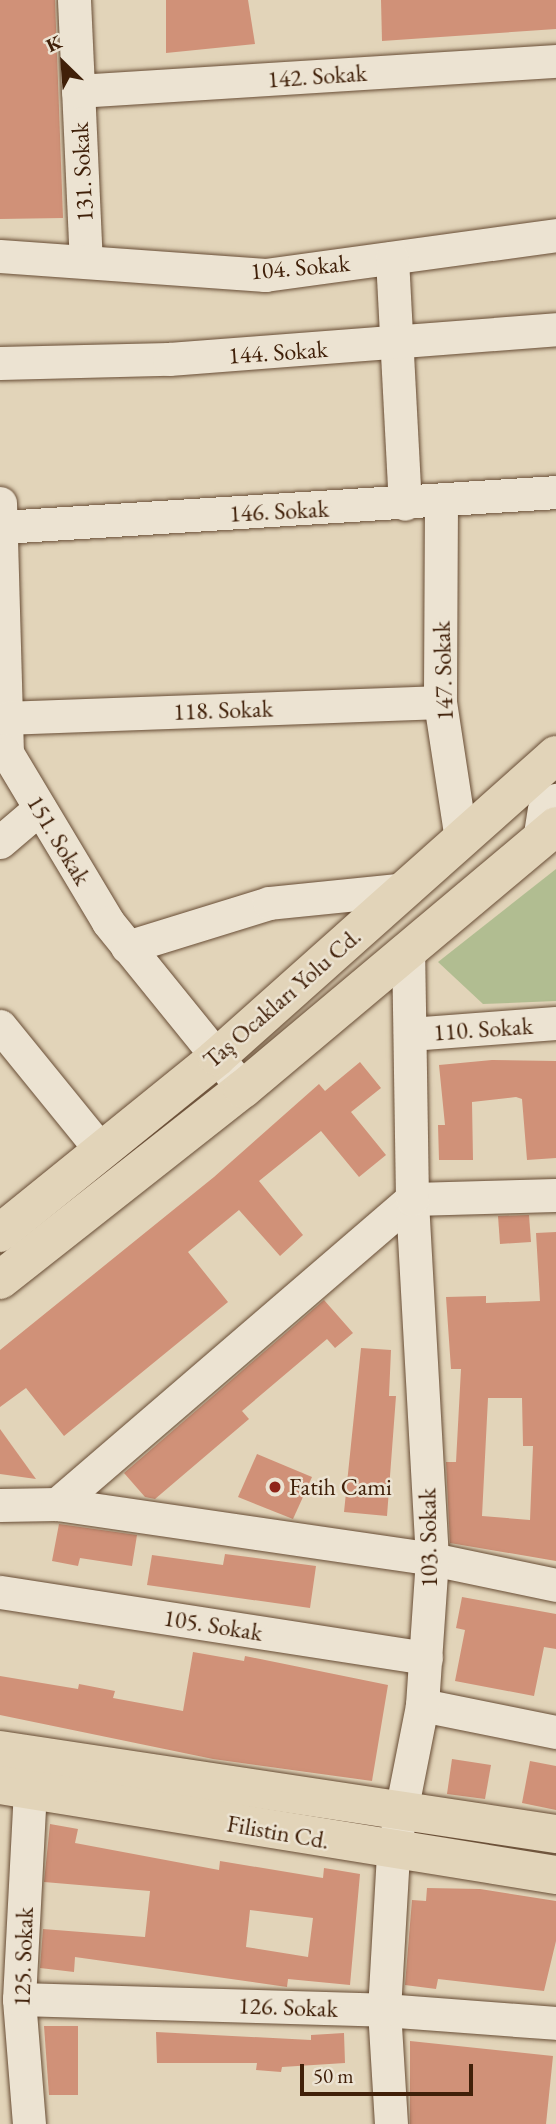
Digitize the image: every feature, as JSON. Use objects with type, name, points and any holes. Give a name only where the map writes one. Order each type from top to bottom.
[{"type":"main road","name":"Taş Ocakları Yolu Cd.","points":[[0,1233],[99,1148],[217,1057],[556,755]]},
{"type":"main road","name":"Taş Ocakları Yolu Cd.","points":[[0,1280],[243,1089],[548,833]]},
{"type":"main road","name":"Filistin Cd.","points":[[0,1750],[400,1806],[556,1834]]},
{"type":"main road","name":"Filistin Cd.","points":[[15,1787],[393,1852],[556,1875]]},
{"type":"street","name":"131. Sokak","points":[[74,0],[86,260]]},
{"type":"street","name":"142. Sokak","points":[[78,91],[556,61]]},
{"type":"street","name":"104. Sokak","points":[[0,256],[86,260],[265,275],[556,235]]},
{"type":"street","points":[[392,258],[405,504]]},
{"type":"street","name":"144. Sokak","points":[[0,363],[396,345],[556,329]]},
{"type":"street","name":"146. Sokak","points":[[1,515],[405,504],[556,492]]},
{"type":"street","name":"147. Sokak","points":[[441,502],[440,702],[461,839]]},
{"type":"street","name":"151. Sokak","points":[[1,515],[6,762],[40,808],[127,947],[243,1089]]},
{"type":"street","name":"118. Sokak","points":[[6,718],[440,702]]},
{"type":"street","points":[[548,833],[544,810],[556,800]]},
{"type":"street","points":[[0,842],[40,808]]},
{"type":"street","points":[[127,947],[269,903],[406,890]]},
{"type":"street","name":"103. Sokak","points":[[391,2124],[384,2010],[393,1852],[422,1705],[432,1559],[412,1199],[408,949]]},
{"type":"street","name":"110. Sokak","points":[[410,1034],[556,1023]]},
{"type":"street","points":[[0,1026],[99,1148]]},
{"type":"street","points":[[57,1504],[412,1199],[556,1195]]},
{"type":"street","points":[[0,1505],[57,1504],[432,1559],[556,1585]]},
{"type":"street","name":"105. Sokak","points":[[0,1592],[426,1658]]},
{"type":"street","points":[[422,1705],[556,1732]]},
{"type":"street","name":"125. Sokak","points":[[15,1787],[19,1999],[29,2124]]},
{"type":"street","name":"126. Sokak","points":[[19,1999],[384,2010],[556,2023]]},
{"type":"green space","points":[[556,869],[556,1001],[483,1004],[438,962]]},
{"type":"building","points":[[0,0],[55,0],[63,218],[0,219]]},
{"type":"building","points":[[166,0],[248,0],[255,44],[166,53]]},
{"type":"building","points":[[381,0],[556,0],[556,29],[382,41]]},
{"type":"building","points":[[492,1060],[556,1061],[556,1158],[527,1160],[522,1099],[516,1097],[472,1102],[473,1160],[439,1160],[438,1125],[445,1125],[439,1065]]},
{"type":"building","points":[[360,1062],[381,1088],[351,1112],[386,1155],[359,1177],[321,1131],[259,1181],[303,1235],[280,1256],[239,1210],[188,1252],[228,1302],[64,1436],[26,1388],[0,1407],[0,1350],[214,1177],[319,1084],[325,1091]]},
{"type":"building","points":[[529,1215],[531,1242],[500,1244],[498,1216]]},
{"type":"building","points":[[556,1232],[556,1561],[450,1543],[446,1462],[456,1462],[461,1369],[451,1369],[446,1297],[486,1296],[486,1303],[540,1301],[536,1233]],"holes":[[[488,1398],[522,1398],[523,1446],[533,1446],[530,1520],[482,1516]]]},
{"type":"building","points":[[324,1300],[353,1333],[335,1348],[327,1339],[242,1411],[249,1419],[155,1499],[145,1497],[124,1473]]},
{"type":"building","points":[[361,1348],[391,1350],[389,1396],[396,1396],[387,1516],[344,1512]]},
{"type":"building","points":[[0,1429],[36,1479],[0,1474]]},
{"type":"building","name":"Fatih Cami","points":[[257,1454],[312,1477],[293,1519],[238,1497]]},
{"type":"building","points":[[59,1524],[137,1535],[132,1566],[80,1558],[78,1566],[52,1561]]},
{"type":"building","points":[[225,1554],[316,1566],[310,1608],[147,1585],[152,1555],[223,1565]]},
{"type":"building","points":[[462,1597],[556,1614],[556,1649],[544,1647],[534,1696],[455,1681],[465,1630],[456,1628]]},
{"type":"building","points":[[193,1652],[244,1661],[245,1656],[388,1685],[372,1781],[213,1759],[0,1715],[0,1676],[78,1689],[79,1684],[115,1691],[113,1698],[183,1711]]},
{"type":"building","points":[[452,1759],[491,1765],[485,1799],[447,1794]]},
{"type":"building","points":[[530,1761],[556,1766],[556,1810],[522,1803]]},
{"type":"building","points":[[50,1824],[78,1829],[75,1843],[219,1870],[220,1861],[323,1878],[324,1868],[360,1874],[350,1985],[288,1979],[287,1987],[75,1957],[74,1972],[40,1968],[43,1929],[145,1937],[150,1891],[44,1882]],"holes":[[[250,1910],[313,1918],[308,1957],[246,1947]]]},
{"type":"building","points":[[427,1888],[480,1889],[556,1901],[556,1941],[544,1991],[438,1979],[436,1989],[405,1985],[412,1900],[426,1901]]},
{"type":"building","points":[[44,2026],[78,2026],[78,2095],[49,2095]]},
{"type":"building","points":[[156,2032],[311,2040],[311,2035],[344,2033],[345,2063],[282,2067],[281,2072],[256,2070],[257,2063],[157,2063]]},
{"type":"building","points":[[410,2041],[553,2056],[546,2124],[410,2124]]},
{"type":"place","name":"Fatih Cami","points":[[275,1487]]}]
